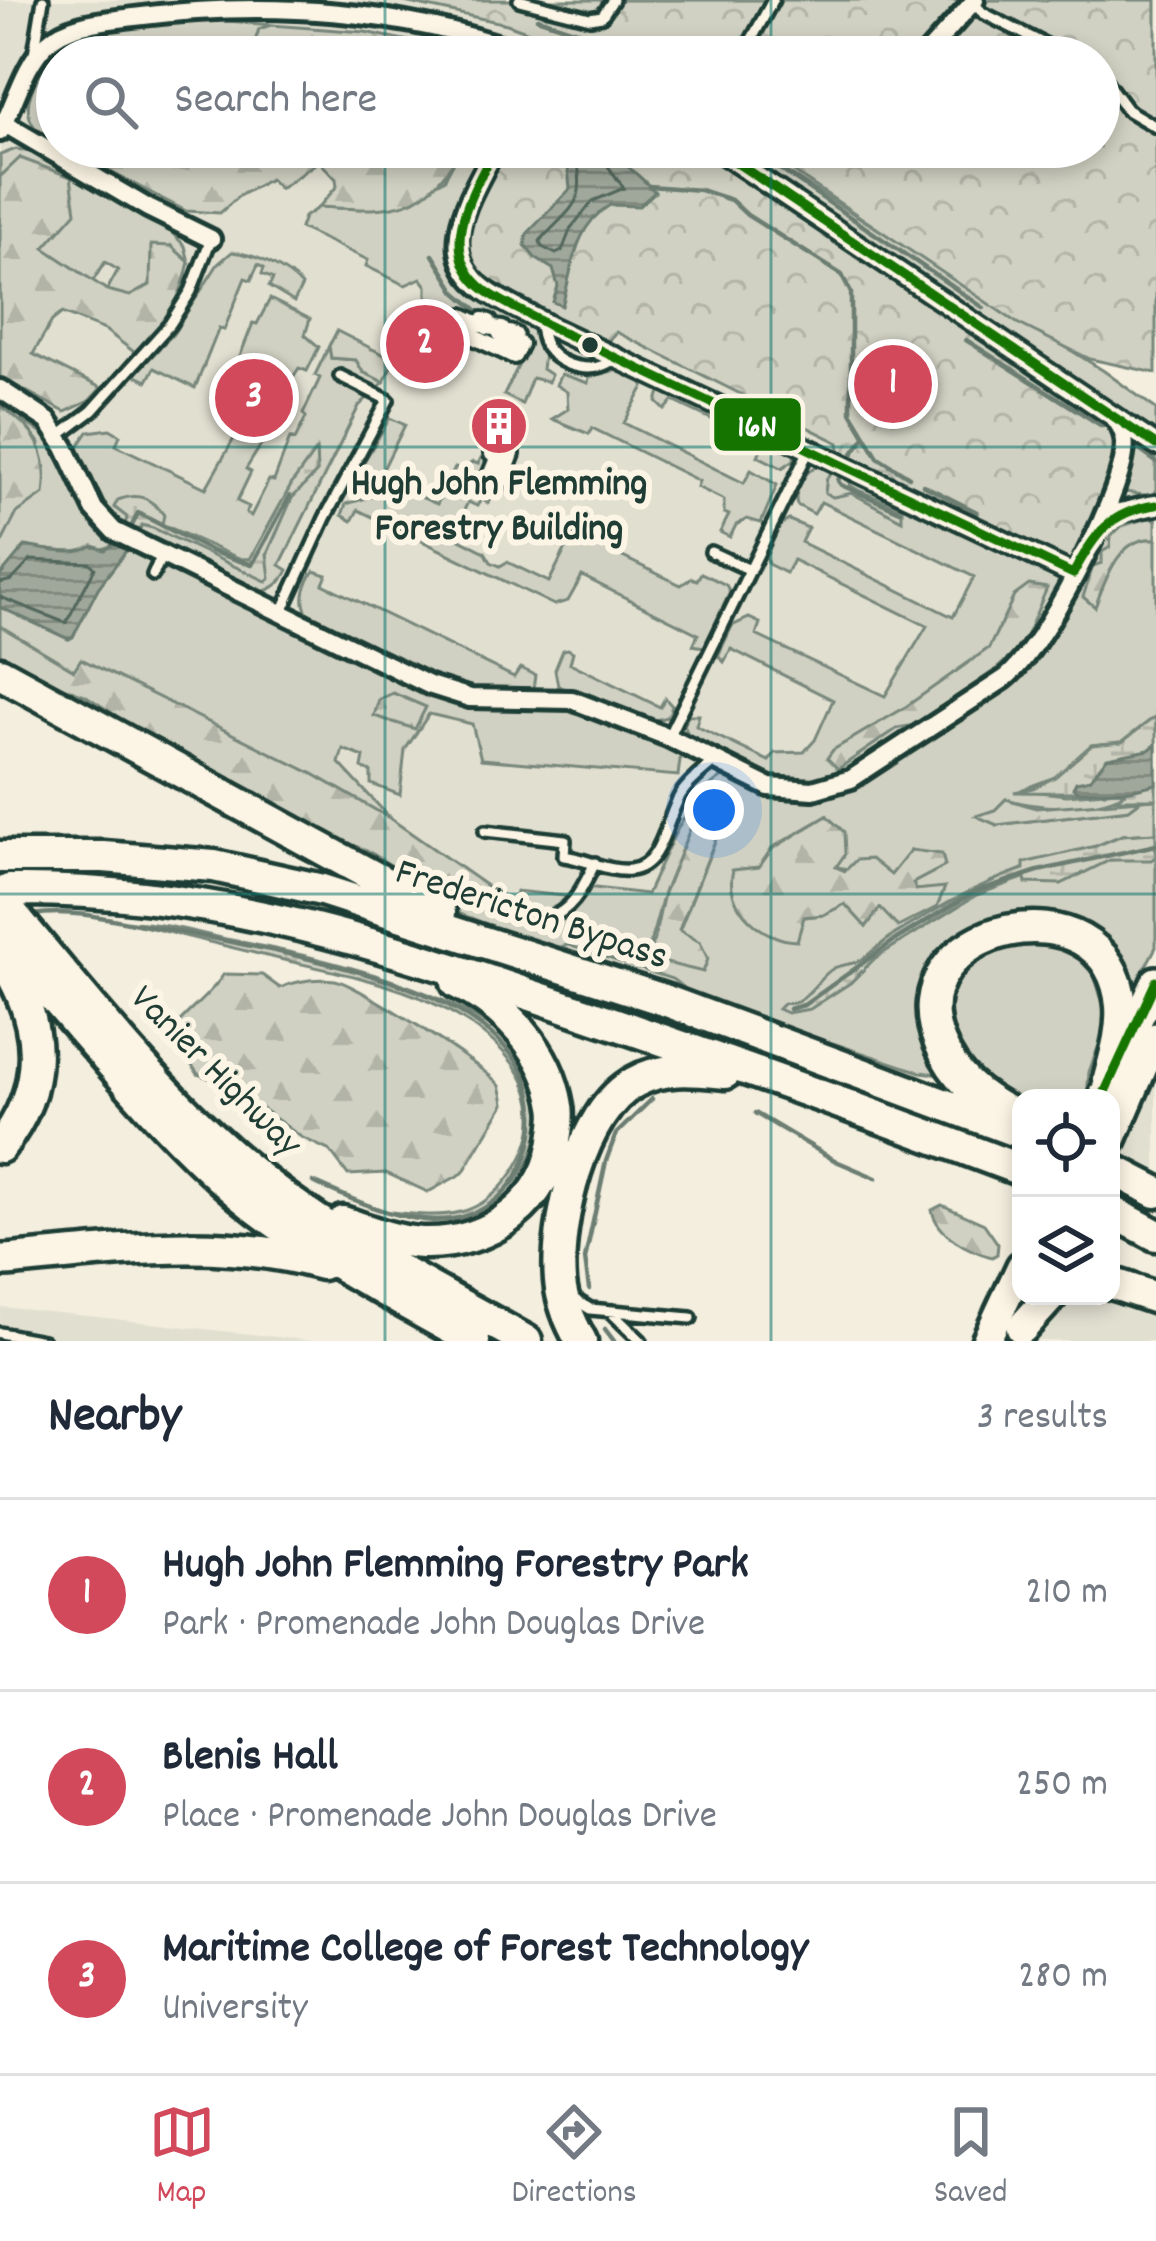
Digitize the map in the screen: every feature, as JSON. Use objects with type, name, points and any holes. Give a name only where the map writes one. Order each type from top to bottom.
[{"type":"highway","points":[[0,673],[418,903],[664,1000]]},
{"type":"highway","name":"Fredericton Bypass","points":[[0,857],[104,857],[214,866],[322,890],[664,1000],[1012,1129]]},
{"type":"highway","name":"Fredericton Bypass","points":[[5,895],[98,890],[172,898],[376,944],[776,1079],[1012,1167]]},
{"type":"highway","name":"Vanier Highway","points":[[5,895],[14,948],[131,1088],[188,1148],[241,1196],[305,1243],[473,1341]]},
{"type":"highway","points":[[1012,1113],[966,1085],[936,1034],[934,1006],[942,978],[967,946],[985,935],[1033,926],[1064,931],[1102,959],[1121,1007],[1105,1089]]},
{"type":"highway","points":[[291,1202],[371,1232],[418,1243],[455,1242],[492,1231],[520,1210],[542,1183],[554,1151],[558,1108],[544,1066],[522,1029],[476,992],[376,944]]},
{"type":"highway","points":[[0,1147],[28,1101],[36,1044],[14,948]]},
{"type":"highway","name":"Vanier Highway","points":[[14,948],[254,1174],[346,1239],[526,1341]]},
{"type":"highway","points":[[583,1341],[566,1311],[560,1244],[576,1174],[593,1129],[615,1097],[658,1072],[693,1070],[776,1079]]},
{"type":"highway","points":[[1120,1163],[1156,1192]]},
{"type":"highway","points":[[1120,1216],[1156,1235]]},
{"type":"highway","points":[[0,1261],[205,1246],[251,1249],[322,1264],[407,1303]]},
{"type":"highway","points":[[1120,1286],[1156,1298]]},
{"type":"highway","points":[[1018,1335],[1043,1305]]},
{"type":"main road","points":[[1105,1089],[1156,981]]},
{"type":"main road","points":[[1120,1134],[1156,1037]]},
{"type":"main road","points":[[986,1341],[1012,1285]]},
{"type":"main road","points":[[1018,1335],[1032,1305]]},
{"type":"street","points":[[942,36],[973,1]]},
{"type":"street","points":[[60,36],[79,26],[228,8],[309,10],[468,36]]},
{"type":"street","points":[[36,58],[1,126],[36,146]]},
{"type":"street","points":[[76,168],[211,239]]},
{"type":"street","points":[[486,168],[458,228],[458,255],[482,288],[539,320],[1073,574]]},
{"type":"street","points":[[745,168],[1156,445]]},
{"type":"street","points":[[463,316],[481,325],[483,320],[489,322],[487,328],[502,329],[500,334],[507,338],[509,333],[515,335],[512,340],[520,344],[514,356],[457,328],[463,316]]},
{"type":"street","points":[[0,389],[31,406],[59,436],[94,509],[114,531],[453,694],[509,701],[572,700],[668,737],[753,781],[785,790],[826,788],[851,779],[1016,670],[1033,650],[1099,526],[1125,450],[1125,437],[1115,419]]},
{"type":"street","points":[[1099,526],[1120,512],[1156,505]]},
{"type":"lane","points":[[519,0],[590,18],[602,16],[613,0]]},
{"type":"lane","points":[[753,36],[772,0]]},
{"type":"lane","points":[[973,1],[983,13],[1028,36]]},
{"type":"lane","points":[[37,36],[43,3]]},
{"type":"lane","points":[[33,62],[36,44]]},
{"type":"lane","points":[[1120,100],[1156,127]]},
{"type":"lane","points":[[59,436],[92,411],[170,324],[191,291],[211,239]]},
{"type":"lane","points":[[281,614],[388,400],[340,376]]},
{"type":"lane","points":[[668,737],[810,448]]},
{"type":"lane","points":[[710,552],[750,569]]},
{"type":"lane","points":[[153,575],[162,555]]},
{"type":"lane","points":[[485,831],[566,840],[564,856],[614,869],[642,867],[652,858],[687,785],[716,760]]},
{"type":"lane","points":[[548,919],[576,900],[595,863]]},
{"type":"lane","points":[[560,1280],[581,1306],[691,1318]]},
{"type":"lane","points":[[670,1315],[685,1305]]},
{"type":"lane","points":[[583,1341],[590,1317],[605,1311]]},
{"type":"lane","points":[[605,1311],[625,1322],[641,1341]]},
{"type":"lane","points":[[0,1333],[43,1341]]},
{"type":"shaded area","points":[[0,0],[1156,0],[1120,93],[1120,36],[36,36],[36,168],[746,168],[1156,445],[1156,845],[974,892],[804,1005],[733,1024],[418,903],[0,673]]},
{"type":"shaded area","points":[[1156,1037],[1156,1192],[1120,1162],[1120,1131]]},
{"type":"shaded area","points":[[1120,1302],[1156,1318],[1156,1341],[1016,1341],[1043,1305]]},
{"type":"shaded area","points":[[0,1307],[87,1316],[312,1341],[0,1341]]},
{"type":"green space","points":[[395,0],[1156,0],[1156,373],[1090,359],[1017,323],[788,168],[1120,168],[1120,36],[540,36],[507,24]]},
{"type":"green space","points":[[220,20],[270,25],[257,36],[87,36],[137,24]]},
{"type":"green space","points":[[271,25],[384,36],[257,36],[259,29]]},
{"type":"green space","points":[[36,83],[36,128],[28,110]]},
{"type":"green space","points":[[16,149],[36,153],[36,168],[68,168],[164,225],[185,246],[189,262],[171,246],[150,285],[130,297],[107,290],[118,270],[105,262],[93,281],[43,248],[20,158],[0,177],[0,155]]},
{"type":"green space","points":[[20,158],[36,168],[71,177],[76,212],[44,248],[107,290],[130,296],[150,285],[151,245],[171,246],[189,262],[170,312],[134,352],[105,330],[62,313],[52,321],[33,354],[101,388],[89,401],[65,412],[0,377],[0,177]]},
{"type":"green space","points":[[309,168],[280,189],[270,179],[220,213],[186,211],[109,171]]},
{"type":"green space","points":[[326,168],[449,168],[419,197],[386,208],[319,207],[337,186]]},
{"type":"green space","points":[[451,168],[479,168],[453,227],[452,260],[475,293],[530,322],[544,354],[542,369],[551,375],[548,382],[532,378],[522,404],[504,395],[527,348],[522,335],[468,308],[462,313],[427,296],[421,278],[405,285],[366,266],[368,260],[300,228],[304,217],[319,207],[360,209],[444,180]]},
{"type":"green space","points":[[487,168],[744,168],[1115,419],[1125,450],[1073,574],[838,462],[839,443],[616,332],[600,350],[482,288],[457,240]]},
{"type":"green space","points":[[757,168],[780,168],[1104,371],[1156,409],[1156,433]]},
{"type":"green space","points":[[232,252],[288,273],[302,286],[294,302],[269,287],[273,279],[262,274],[264,268],[258,265],[251,280],[245,278],[224,330],[219,328],[195,388],[154,368],[147,381],[134,375],[173,334],[218,264]]},
{"type":"green space","points":[[270,299],[310,319],[305,335],[319,347],[307,371],[299,368],[283,392],[278,390],[280,385],[273,387],[235,369],[253,323],[257,324]]},
{"type":"green space","points":[[337,331],[394,360],[384,382],[363,372],[356,360],[331,358],[329,346]]},
{"type":"green space","points":[[329,346],[331,358],[356,360],[363,372],[384,382],[359,406],[280,565],[288,570],[273,588],[249,591],[138,532],[141,525],[153,528],[267,581],[267,555],[292,498],[317,472],[316,453],[293,482],[251,559],[114,507],[127,517],[125,526],[94,497],[73,454],[88,432],[110,429],[120,435],[116,445],[206,488],[236,435],[230,428],[240,417],[277,406],[267,427],[271,429],[246,469],[251,472],[237,501],[249,507],[246,513],[251,516],[269,480],[274,481],[290,438],[295,440],[306,417],[303,414],[320,378],[315,375]]},
{"type":"green space","points":[[625,368],[647,381],[624,423],[744,483],[751,470],[777,485],[761,523],[747,519],[736,525],[730,537],[720,532],[729,515],[724,513],[724,500],[697,487],[699,481],[592,428],[589,434],[552,419],[568,409],[567,392],[556,385],[561,374],[588,383],[589,377]]},
{"type":"green space","points":[[661,388],[795,450],[794,460],[782,468],[758,456],[763,444],[673,401],[665,410],[657,402]]},
{"type":"green space","points":[[0,406],[31,433],[42,454],[45,479],[44,494],[17,513],[0,546]]},
{"type":"green space","points":[[390,418],[405,425],[381,473],[362,465]]},
{"type":"green space","points":[[21,419],[45,436],[92,523],[116,543],[83,552],[25,547],[0,576],[0,541],[40,444]]},
{"type":"green space","points":[[1139,443],[1156,453],[1156,497],[1125,492]]},
{"type":"green space","points":[[316,450],[317,472],[292,498],[267,554],[270,578],[266,581],[153,528],[142,525],[138,532],[125,526],[127,517],[114,507],[118,500],[144,498],[164,515],[162,524],[240,559],[250,559]]},
{"type":"green space","points":[[492,454],[524,471],[513,494],[505,490],[500,498],[492,494],[488,503],[481,499],[477,506],[468,502],[452,535],[485,552],[491,562],[500,566],[507,562],[549,582],[576,528],[577,535],[681,585],[697,580],[701,573],[726,585],[730,592],[704,647],[693,645],[698,634],[582,576],[568,601],[554,605],[358,510],[352,521],[342,515],[346,504],[400,488],[437,504],[455,468],[478,464],[481,458],[488,461]]},
{"type":"green space","points":[[827,464],[835,468],[825,492],[833,497],[852,493],[902,520],[847,483],[858,478],[1060,580],[1028,645],[982,688],[918,731],[851,767],[823,779],[787,782],[730,762],[691,740],[684,726],[688,715],[699,715],[696,726],[769,761],[775,753],[804,752],[815,740],[833,700],[731,649],[724,662],[718,656],[732,626],[749,618],[760,623],[756,635],[885,696],[927,626],[793,560],[786,573],[768,564],[766,557],[780,525],[789,520],[808,528],[801,542],[953,617],[974,577],[821,502],[814,514],[797,505],[803,478]]},
{"type":"green space","points":[[833,472],[849,479],[850,487],[902,508],[902,520],[852,493],[833,497],[825,493]]},
{"type":"green space","points":[[1156,515],[1108,554],[1095,606],[1123,551],[1156,539],[1156,716],[1122,742],[1091,745],[1055,777],[1021,790],[1067,795],[1131,790],[1102,802],[1070,806],[1006,799],[995,810],[978,816],[997,825],[1129,809],[1141,800],[1156,799],[1156,833],[1122,835],[1051,857],[968,892],[892,936],[860,961],[834,968],[787,1013],[850,983],[875,958],[976,895],[1026,877],[1061,884],[1110,860],[1156,857],[1156,947],[1133,990],[1102,943],[1063,918],[1016,915],[963,934],[927,1041],[938,1074],[679,992],[687,990],[672,979],[568,945],[552,949],[447,909],[38,678],[85,695],[174,754],[453,898],[490,909],[491,889],[513,901],[516,891],[575,897],[577,886],[647,894],[688,812],[726,775],[778,797],[822,795],[878,771],[1013,685],[1047,646],[1103,535],[1121,521]],"holes":[[[827,816],[836,867],[891,875],[945,866],[913,883],[916,890],[943,888],[880,907],[866,927],[845,904],[823,915],[804,917],[733,870],[759,867],[772,848]],[[695,817],[722,824],[679,931],[646,958],[664,893]]]},
{"type":"green space","points":[[1156,519],[1156,539],[1123,551],[1095,607],[1083,597],[1093,566],[1102,563],[1102,552],[1122,526]]},
{"type":"green space","points":[[128,548],[472,705],[579,709],[681,752],[678,776],[481,759],[472,724],[429,714],[405,750],[400,795],[371,784],[371,772],[362,768],[364,757],[343,749],[339,763],[391,819],[313,774],[81,660],[74,670],[0,626],[0,607],[68,639]]},
{"type":"green space","points":[[314,571],[327,575],[323,584],[514,677],[520,668],[535,675],[533,690],[476,691],[453,685],[336,633],[305,608],[305,591]]},
{"type":"green space","points":[[1029,585],[1047,588],[1022,646],[995,670],[915,725],[898,728],[838,769],[827,758],[989,648],[1014,596]]},
{"type":"green space","points":[[0,626],[74,670],[81,659],[313,774],[391,819],[491,889],[491,910],[417,882],[373,854],[174,754],[85,695],[38,678],[0,654]]},
{"type":"green space","points":[[563,650],[573,652],[570,663],[660,707],[665,698],[672,706],[668,717],[646,722],[558,686],[555,670]]},
{"type":"green space","points":[[393,693],[426,707],[415,729],[374,716],[379,699]]},
{"type":"green space","points":[[1156,716],[1156,799],[1116,799],[1128,790],[1014,792],[1055,777],[1092,745],[1122,742]]},
{"type":"green space","points":[[1006,799],[1036,808],[1141,800],[1129,809],[997,825],[976,816],[995,810]]},
{"type":"green space","points":[[827,816],[844,832],[845,854],[836,867],[845,871],[856,860],[871,859],[891,875],[911,850],[942,854],[945,866],[913,883],[916,890],[945,887],[937,907],[898,927],[880,908],[866,927],[845,904],[823,915],[804,917],[797,941],[771,935],[748,919],[734,896],[733,870],[759,867],[772,849]]},
{"type":"green space","points":[[695,817],[722,823],[679,930],[700,942],[708,959],[703,972],[646,958],[664,893]]},
{"type":"green space","points":[[1156,833],[1156,857],[1151,860],[1110,860],[1061,884],[1026,883],[1025,877],[976,895],[875,958],[850,983],[810,1009],[787,1013],[778,1009],[805,997],[834,968],[861,960],[939,908],[1024,869],[1024,863],[1122,835]]},
{"type":"green space","points":[[127,922],[177,928],[350,967],[445,1001],[485,1023],[516,1049],[534,1079],[539,1111],[536,1142],[524,1169],[481,1210],[454,1219],[423,1221],[391,1212],[460,1212],[487,1199],[513,1172],[528,1141],[532,1113],[526,1086],[512,1062],[468,1023],[414,995]]},
{"type":"green space","points":[[1014,941],[1048,942],[1079,959],[1094,975],[1108,1020],[1088,1089],[1012,1089],[1012,1107],[959,1063],[946,988],[954,969]]},
{"type":"green space","points":[[224,974],[262,975],[280,988],[335,980],[421,1027],[490,1076],[500,1086],[504,1104],[463,1173],[428,1192],[386,1173],[348,1175],[330,1151],[301,1137],[232,1087],[198,1074],[169,1034]]},
{"type":"green space","points":[[942,1205],[984,1224],[998,1244],[997,1254],[992,1257],[974,1251],[947,1234],[932,1210]]},
{"type":"water","points":[[568,168],[629,168],[655,192],[639,206],[610,205],[588,225],[576,250],[562,306],[553,302],[558,286],[553,269],[525,245],[527,234],[570,189]]},
{"type":"water","points":[[116,543],[128,548],[98,588],[73,637],[0,607],[0,576],[25,546],[69,552],[93,546],[105,550]]},
{"type":"water","points":[[1156,744],[1156,784],[1131,790],[1073,788],[1076,782],[1090,779],[1107,758],[1149,750]]},
{"type":"waterway","points":[[537,18],[592,36]]},
{"type":"waterway","points":[[778,168],[984,308]]},
{"type":"waterway","points":[[649,186],[700,190],[731,200],[842,275],[851,293],[851,412],[878,457],[909,477]]},
{"type":"waterway","points":[[433,255],[456,292],[483,315]]},
{"type":"waterway","points":[[966,340],[1102,426]]},
{"type":"waterway","points":[[851,456],[864,438]]},
{"type":"waterway","points":[[1135,447],[1156,462]]},
{"type":"waterway","points":[[840,475],[841,485],[900,511]]},
{"type":"waterway","points":[[923,485],[977,512]]},
{"type":"waterway","points":[[128,534],[138,513],[211,551],[252,565],[290,496]]},
{"type":"waterway","points":[[789,1009],[804,1005],[895,940],[974,892],[1038,871],[1156,845]]},
{"type":"waterway","points":[[33,915],[79,914],[128,922],[297,956],[401,985],[443,1002],[485,1029],[512,1055],[525,1077],[533,1128],[527,1154],[499,1197],[478,1211],[452,1219],[416,1218],[381,1210],[313,1182]]},
{"type":"waterway","points":[[589,1289],[585,1259],[606,1161],[616,1134],[652,1099]]},
{"type":"waterway","points":[[755,1113],[836,1161],[876,1178]]},
{"type":"waterway","points":[[605,1329],[614,1341]]},
{"type":"transit line","name":"16N","points":[[486,168],[463,220],[462,257],[485,290],[551,327],[1073,574],[1105,527],[1127,513],[1156,505]]},
{"type":"transit line","name":"16N","points":[[744,168],[1156,445]]},
{"type":"transit line","name":"16N","points":[[1106,1089],[1156,981]]},
{"type":"place","name":"Blenis Hall","points":[[425,344]]},
{"type":"place","name":"Hugh John Flemming Forestry Park","points":[[893,384]]},
{"type":"place","name":"Maritime College of Forest Technology","points":[[254,398]]},
{"type":"place","name":"Hugh John Flemming Forestry Building","points":[[499,426]]}]
